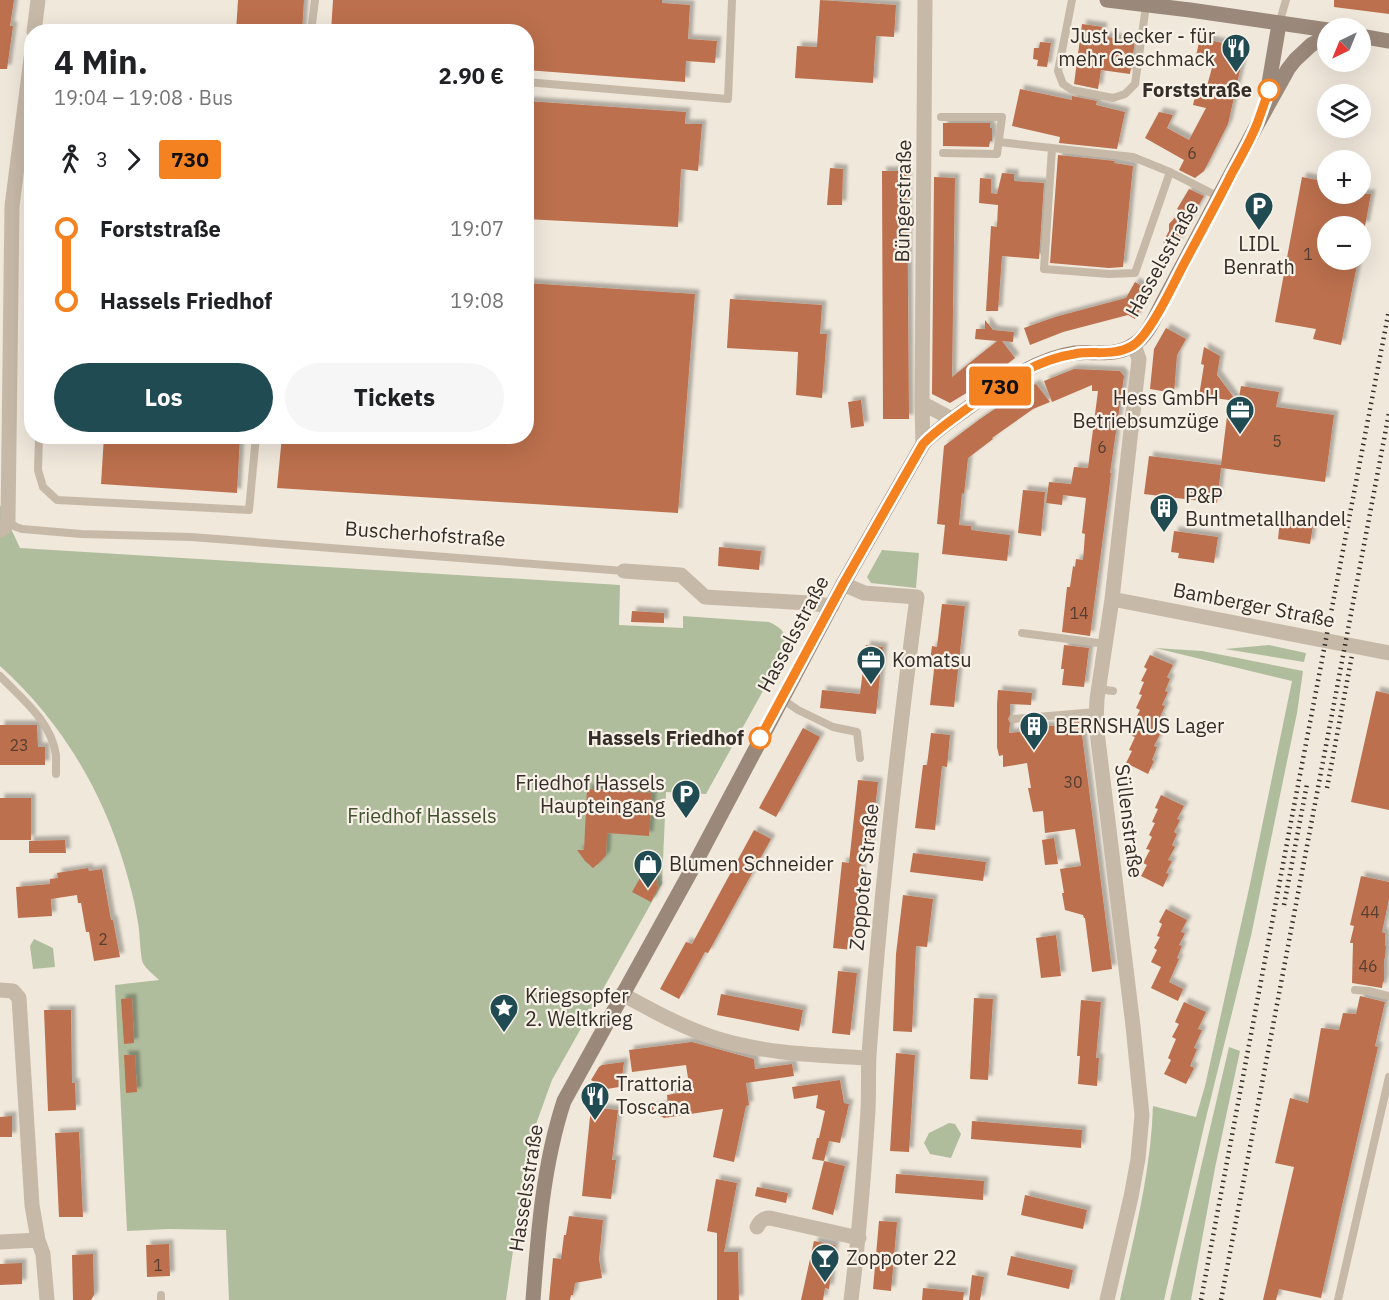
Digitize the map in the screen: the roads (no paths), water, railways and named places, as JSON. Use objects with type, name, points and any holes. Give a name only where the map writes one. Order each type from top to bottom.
[{"type":"street","points":[[35,24],[38,0]]},
{"type":"street","name":"Büngerstraße","points":[[923,444],[925,0]]},
{"type":"street","points":[[1107,0],[1317,29]]},
{"type":"street","name":"Hasselsstraße","points":[[1257,125],[1269,90],[1280,24]]},
{"type":"street","points":[[1371,38],[1389,41]]},
{"type":"street","name":"Hasselsstraße","points":[[533,1300],[545,1184],[554,1131],[564,1101],[691,871],[843,584],[923,444],[952,419],[1026,370],[1074,353],[1118,352],[1139,341],[1149,328],[1282,79],[1295,60],[1317,42]]},
{"type":"street","points":[[4,526],[12,206],[24,113]]},
{"type":"street","name":"Süllenstraße","points":[[1107,1300],[1131,1197],[1138,1159],[1142,1115],[1096,723],[1096,712],[1106,690],[1106,644],[1139,359],[1134,345]]},
{"type":"street","points":[[922,403],[952,419]]},
{"type":"street","name":"Buscherhofstraße","points":[[624,571],[681,575],[705,597],[832,606]]},
{"type":"street","name":"Zoppoter Straße","points":[[843,584],[864,593],[917,597],[901,722],[881,915],[869,1058],[859,1238],[851,1300]]},
{"type":"street","name":"Bamberger Straße","points":[[1112,599],[1389,653]]},
{"type":"street","points":[[0,990],[9,989],[17,994],[20,1003],[32,1205],[38,1240],[43,1254],[47,1300]]},
{"type":"street","points":[[622,994],[681,1025],[719,1039],[799,1053],[869,1058]]},
{"type":"street","points":[[757,1227],[761,1220],[770,1218],[859,1238]]},
{"type":"street","points":[[0,1242],[38,1240]]},
{"type":"lane","points":[[312,24],[315,0]]},
{"type":"lane","points":[[534,83],[728,99],[732,0]]},
{"type":"lane","points":[[1072,0],[1058,71],[1060,78],[1063,84],[1072,90],[1113,98],[1125,94],[1135,84],[1146,6]]},
{"type":"lane","points":[[1280,24],[1286,0]]},
{"type":"lane","points":[[941,117],[1002,117],[997,154],[943,153]]},
{"type":"lane","points":[[999,142],[1133,157],[1170,172],[1219,197]]},
{"type":"lane","points":[[1052,148],[1044,269],[1109,274],[1135,273],[1170,172]]},
{"type":"lane","points":[[39,444],[38,470],[43,487],[57,500],[249,510],[255,444]]},
{"type":"lane","name":"Buscherhofstraße","points":[[4,526],[22,530],[191,537],[624,571]]},
{"type":"lane","points":[[1022,633],[1106,644]]},
{"type":"lane","points":[[0,676],[39,716],[49,732],[56,755],[56,774]]},
{"type":"lane","points":[[782,699],[798,710],[833,727],[857,732],[860,758]]},
{"type":"lane","points":[[1014,719],[1096,712]]},
{"type":"lane","points":[[1355,990],[1389,996]]},
{"type":"lane","points":[[1338,1300],[1389,1077]]},
{"type":"railway","points":[[1201,1300],[1389,310]]},
{"type":"railway","points":[[1221,1300],[1389,413]]},
{"type":"railway","points":[[1327,788],[1352,655]]},
{"type":"railway","points":[[1284,905],[1307,784]]},
{"type":"place","name":"Just Lecker - für mehr Geschmack","points":[[1236,74]]},
{"type":"place","name":"Forststraße","points":[[1269,90]]},
{"type":"place","name":"LIDL Benrath","points":[[1259,232]]},
{"type":"place","name":"Hess GmbH Betriebsumzüge","points":[[1240,436]]},
{"type":"place","name":"P&P Buntmetallhandel","points":[[1164,534]]},
{"type":"place","name":"Komatsu","points":[[871,686]]},
{"type":"place","name":"Hassels Friedhof","points":[[760,738]]},
{"type":"place","name":"BERNSHAUS Lager","points":[[1034,752]]},
{"type":"place","name":"Friedhof Hassels Haupteingang","points":[[686,820]]},
{"type":"place","name":"Blumen Schneider","points":[[648,890]]},
{"type":"place","name":"Kriegsopfer 2. Weltkrieg","points":[[504,1034]]},
{"type":"place","name":"Trattoria Toscana","points":[[595,1122]]},
{"type":"place","name":"Zoppoter 22","points":[[825,1284]]},
{"type":"park label","name":"Friedhof Hassels","points":[[422,816]]}]
